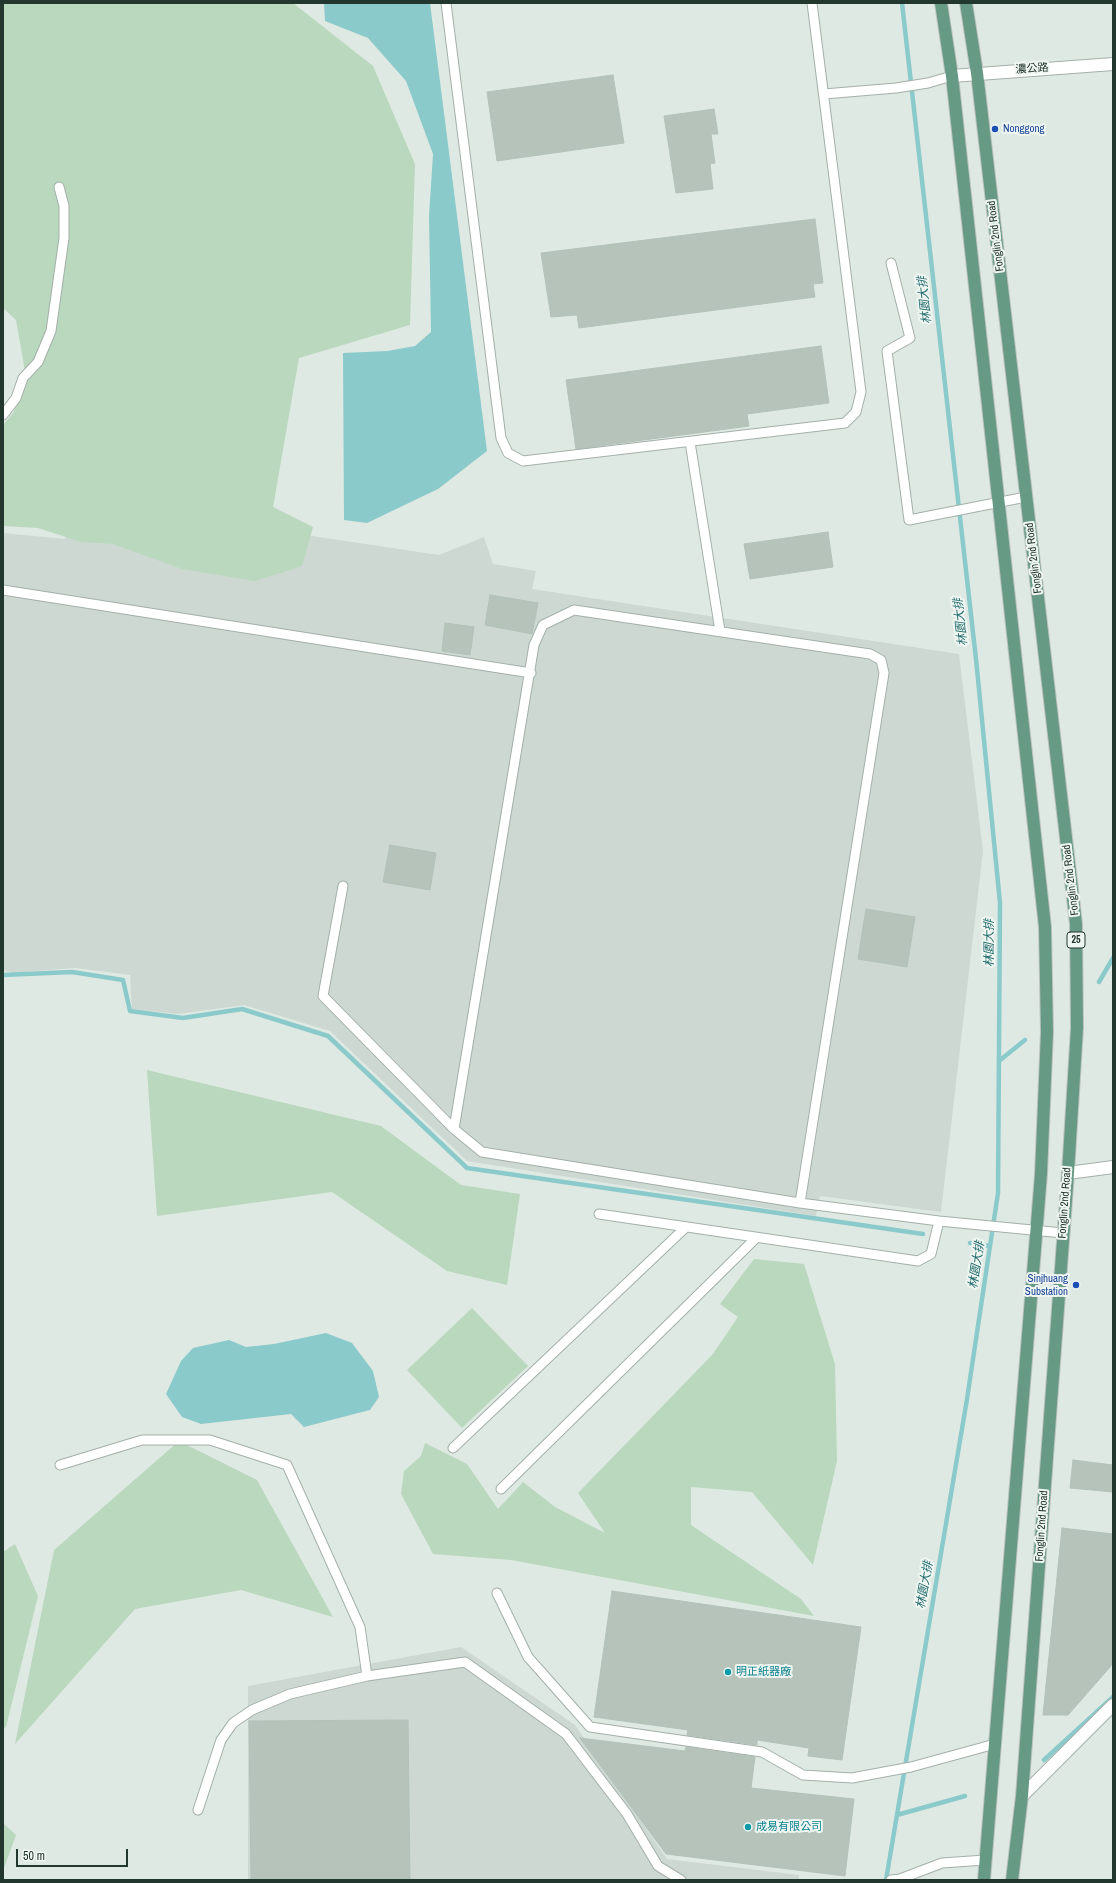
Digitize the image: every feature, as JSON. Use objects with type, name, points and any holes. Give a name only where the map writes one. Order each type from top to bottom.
[{"type":"main road","points":[[941,3],[952,76],[1045,927],[1047,1032],[1041,1174],[1030,1229],[995,1744],[984,1880]]},
{"type":"main road","name":"Fonglin 2nd Road","points":[[966,3],[977,73],[1076,924],[1077,1028],[1068,1173],[1022,1796],[1012,1880]]},
{"type":"street","name":"濃公路","points":[[952,76],[1113,64]]},
{"type":"street","points":[[1068,1173],[1113,1167]]},
{"type":"street","points":[[1022,1796],[1113,1705]]},
{"type":"lane","points":[[446,3],[500,438],[508,453],[523,461],[845,423],[856,412],[860,392],[812,3]]},
{"type":"lane","points":[[824,94],[904,87],[952,76]]},
{"type":"lane","points":[[3,415],[16,398],[23,378],[38,362],[51,331],[64,238],[64,206],[59,187]]},
{"type":"lane","points":[[891,263],[910,338],[888,351],[909,520],[980,506],[999,504],[1026,497]]},
{"type":"lane","points":[[690,442],[720,631]]},
{"type":"lane","points":[[3,590],[531,673]]},
{"type":"lane","points":[[454,1129],[531,673],[534,645],[543,625],[574,610],[870,654],[881,660],[884,673],[800,1203]]},
{"type":"lane","points":[[343,886],[323,996],[454,1129],[482,1152],[800,1203],[939,1221],[1063,1233]]},
{"type":"lane","points":[[599,1214],[918,1261],[930,1254],[939,1221]]},
{"type":"lane","points":[[454,1448],[686,1227]]},
{"type":"lane","points":[[501,1489],[756,1238]]},
{"type":"lane","points":[[60,1465],[142,1440],[210,1440],[287,1465],[360,1627],[367,1676]]},
{"type":"lane","points":[[497,1593],[528,1657],[590,1727],[762,1752],[803,1775],[852,1778],[911,1767],[995,1744]]},
{"type":"lane","points":[[198,1810],[221,1740],[233,1723],[252,1710],[290,1694],[367,1676],[465,1662],[566,1734],[627,1814],[658,1866],[681,1880]]},
{"type":"lane","points":[[891,1880],[900,1880],[942,1863],[985,1860]]},
{"type":"shaded area","points":[[185,517],[439,555],[484,537],[493,564],[536,571],[532,589],[959,654],[983,851],[941,1212],[820,1196],[816,1216],[467,1161],[330,1031],[244,1005],[178,1014],[132,1009],[130,975],[75,968],[12,973],[3,970],[3,533],[65,539],[75,524]]},
{"type":"shaded area","points":[[461,1647],[575,1725],[667,1859],[799,1875],[799,1880],[248,1880],[248,1686]]},
{"type":"green space","points":[[3,3],[293,3],[373,66],[415,164],[410,325],[299,358],[273,507],[313,527],[302,566],[255,581],[182,569],[113,544],[81,542],[38,528],[3,526],[3,425],[13,413],[27,383],[16,320],[3,308]]},
{"type":"green space","points":[[147,1070],[381,1126],[461,1185],[520,1194],[507,1285],[447,1271],[332,1192],[157,1216]]},
{"type":"green space","points":[[754,1259],[804,1264],[835,1364],[837,1461],[813,1565],[752,1492],[691,1487],[691,1525],[801,1599],[814,1616],[511,1560],[433,1554],[401,1494],[404,1471],[421,1456],[425,1443],[467,1464],[498,1509],[523,1482],[555,1507],[605,1533],[578,1493],[713,1354],[738,1317],[720,1304]]},
{"type":"green space","points":[[472,1308],[528,1366],[462,1428],[407,1370]]},
{"type":"green space","points":[[179,1441],[257,1480],[333,1617],[241,1590],[135,1609],[15,1744],[54,1550]]},
{"type":"green space","points":[[15,1544],[38,1596],[6,1727],[3,1729],[3,1552]]},
{"type":"green space","points":[[3,1823],[16,1835],[4,1868],[3,1867]]},
{"type":"water","points":[[324,3],[430,3],[487,451],[438,489],[367,523],[344,520],[343,353],[387,351],[415,346],[431,332],[429,216],[433,154],[406,81],[368,38],[325,21]]},
{"type":"water","points":[[326,1333],[352,1343],[373,1371],[379,1397],[370,1410],[304,1427],[291,1414],[201,1424],[182,1417],[166,1394],[181,1361],[193,1348],[229,1340],[246,1347],[274,1344]]},
{"type":"building","points":[[613,75],[624,143],[497,161],[487,92]]},
{"type":"building","points":[[714,109],[718,134],[711,134],[715,163],[710,164],[713,189],[676,193],[664,116]]},
{"type":"building","points":[[815,219],[823,283],[813,284],[815,297],[579,328],[577,315],[551,317],[541,253]]},
{"type":"building","points":[[821,346],[829,403],[747,414],[749,426],[576,449],[566,380]]},
{"type":"building","points":[[828,532],[833,567],[750,579],[744,544]]},
{"type":"building","points":[[490,595],[538,603],[532,634],[485,625]]},
{"type":"building","points":[[445,623],[474,627],[470,655],[442,651]]},
{"type":"building","points":[[390,845],[436,853],[430,890],[383,882]]},
{"type":"building","points":[[866,909],[915,917],[907,967],[858,959]]},
{"type":"building","points":[[1073,1460],[1113,1465],[1113,1492],[1070,1488]]},
{"type":"building","points":[[1062,1528],[1113,1534],[1113,1655],[1111,1666],[1068,1715],[1043,1715]]},
{"type":"building","name":"明正紙器廠","points":[[612,1591],[861,1627],[842,1760],[808,1756],[809,1748],[757,1740],[757,1745],[687,1735],[688,1730],[594,1717]]},
{"type":"building","points":[[408,1720],[410,1880],[251,1880],[249,1721]]},
{"type":"building","name":"成易有限公司","points":[[580,1738],[685,1751],[686,1747],[755,1757],[751,1788],[854,1799],[845,1876],[666,1854]]},
{"type":"waterway","name":"林園大排","points":[[886,1880],[967,1399],[998,1193],[1000,903],[976,659],[902,3]]},
{"type":"waterway","points":[[1099,982],[1113,958]]},
{"type":"waterway","points":[[3,975],[72,972],[123,980],[130,1011],[183,1018],[242,1009],[328,1036],[467,1168],[923,1234]]},
{"type":"waterway","points":[[999,1061],[1025,1040]]},
{"type":"waterway","points":[[970,1243],[990,1246]]},
{"type":"waterway","points":[[1044,1760],[1113,1697]]},
{"type":"waterway","points":[[897,1815],[965,1796]]},
{"type":"place","name":"Nonggong","points":[[995,129]]},
{"type":"place","name":"Sinjhuang Substation","points":[[1076,1285]]},
{"type":"place","name":"明正紙器廠","points":[[728,1672]]},
{"type":"place","name":"成易有限公司","points":[[748,1827]]}]
